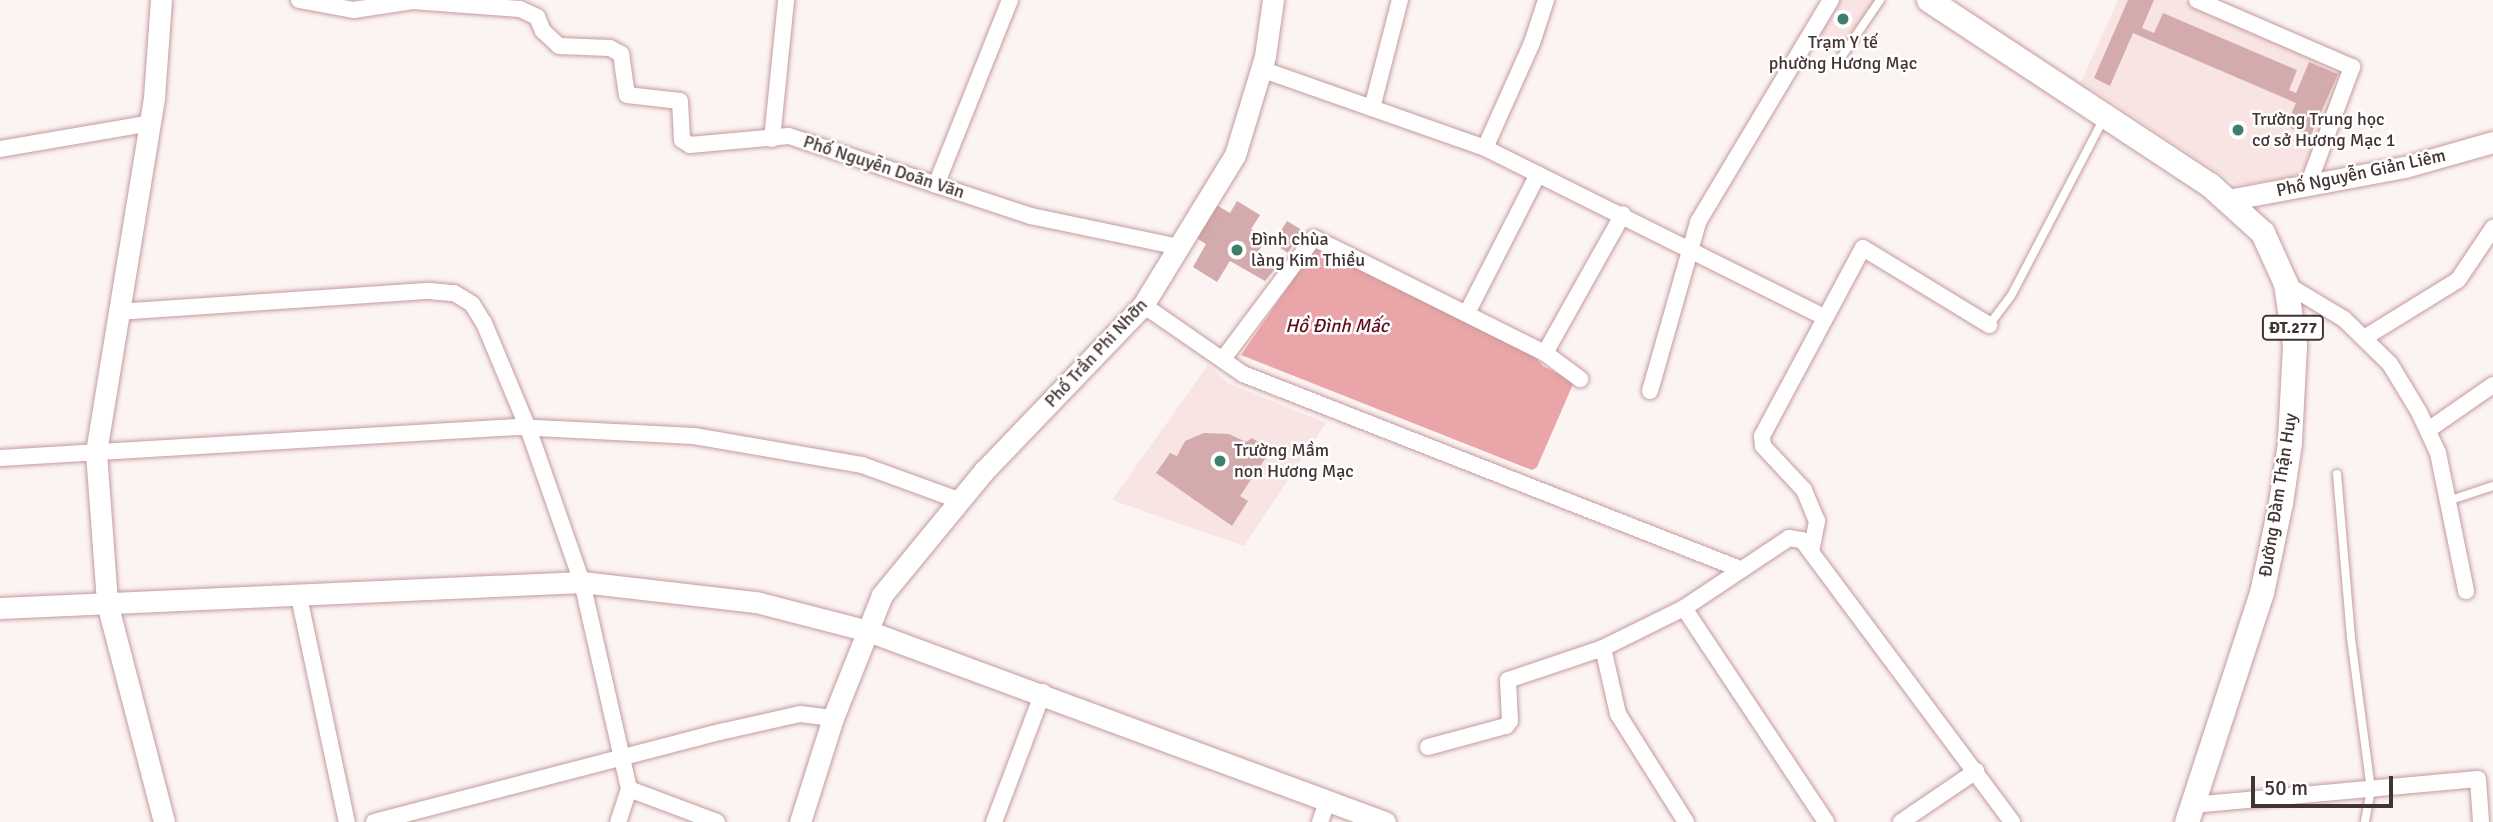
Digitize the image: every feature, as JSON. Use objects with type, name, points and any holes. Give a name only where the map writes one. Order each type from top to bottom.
[{"type":"main road","name":"Đường Đàm Thận Huy","points":[[1929,0],[2228,201],[2263,233],[2286,284],[2295,358],[2290,443],[2281,503],[2262,593],[2190,813]]},
{"type":"street","points":[[161,0],[154,98],[146,124],[96,452],[107,603],[164,822]]},
{"type":"street","name":"Phố Nguyễn Doãn Văn","points":[[299,0],[354,10],[412,1],[520,9],[537,17],[543,31],[559,46],[610,48],[621,54],[627,95],[680,101],[682,140],[690,145],[789,136],[1031,216],[1180,247]]},
{"type":"street","points":[[772,139],[786,0]]},
{"type":"street","points":[[936,185],[1010,0]]},
{"type":"street","name":"Phố Trần Phi Nhỡn","points":[[800,822],[833,718],[882,595],[958,500],[1143,305],[1235,155],[1261,69],[1273,0]]},
{"type":"street","points":[[1372,108],[1400,0]]},
{"type":"street","points":[[1485,148],[1532,43],[1546,0]]},
{"type":"street","points":[[1650,391],[1698,222],[1730,162],[1831,0]]},
{"type":"street","points":[[2197,0],[2352,67],[2308,185]]},
{"type":"street","points":[[1261,69],[1485,148],[1623,214],[1824,317]]},
{"type":"street","points":[[0,149],[146,124]]},
{"type":"street","name":"Phố Nguyễn Giản Liêm","points":[[2228,201],[2405,167],[2493,142]]},
{"type":"street","points":[[1467,313],[1538,174]]},
{"type":"street","points":[[1545,354],[1623,214]]},
{"type":"street","points":[[2364,338],[2458,280],[2493,228]]},
{"type":"street","points":[[1223,359],[1314,238],[1545,354],[1580,379]]},
{"type":"street","points":[[1811,552],[1817,521],[1804,490],[1763,446],[1762,436],[1863,248],[1989,325]]},
{"type":"street","points":[[2286,284],[2316,298],[2390,363],[2438,453],[2466,591]]},
{"type":"street","points":[[117,312],[454,293],[472,304],[484,323],[528,428],[582,582],[620,759],[629,789],[618,822]]},
{"type":"street","points":[[1143,305],[1243,374],[1740,569]]},
{"type":"street","points":[[2428,430],[2493,385]]},
{"type":"street","points":[[0,458],[528,428],[694,436],[862,465],[958,500]]},
{"type":"street","points":[[1428,747],[1506,726],[1510,721],[1508,680],[1602,648],[1685,608],[1789,538],[1802,540],[2012,822]]},
{"type":"street","points":[[0,608],[299,597],[582,582],[756,602],[868,631],[1043,692],[1385,822]]},
{"type":"street","points":[[299,597],[347,822]]},
{"type":"street","points":[[1685,608],[1826,822]]},
{"type":"street","points":[[1602,648],[1618,713],[1686,822]]},
{"type":"street","points":[[994,822],[1043,692]]},
{"type":"street","points":[[374,822],[800,715],[833,718]]},
{"type":"street","points":[[2190,813],[2478,779],[2493,770]]},
{"type":"street","points":[[1901,822],[1976,771]]},
{"type":"street","points":[[2478,779],[2481,822]]},
{"type":"street","points":[[629,789],[717,822]]},
{"type":"street","points":[[1320,822],[1327,802]]},
{"type":"lane","points":[[1842,56],[1880,0]]},
{"type":"lane","points":[[1989,325],[2042,240],[2105,116]]},
{"type":"lane","points":[[2337,474],[2351,638],[2371,790],[2365,822]]},
{"type":"lane","points":[[2448,501],[2493,485]]},
{"type":"shaded area","name":"Trạm Y tế phường Hương Mạc","points":[[1834,0],[1877,0],[1841,56],[1810,38]]},
{"type":"shaded area","name":"Trường Trung học cơ sở Hương Mạc 1","points":[[2118,0],[2183,0],[2341,70],[2344,75],[2305,177],[2237,185],[2081,82]]},
{"type":"shaded area","name":"Trường Mầm non Hương Mạc","points":[[1208,365],[1228,383],[1326,423],[1244,546],[1112,500]]},
{"type":"water","name":"Hồ Đình Mấc","points":[[1315,248],[1534,356],[1543,366],[1574,382],[1537,467],[1532,470],[1241,355]]},
{"type":"building","points":[[2128,0],[2154,0],[2142,28],[2154,33],[2163,13],[2297,70],[2289,90],[2296,93],[2309,62],[2338,74],[2310,137],[2286,126],[2296,103],[2133,33],[2110,86],[2094,78]]},
{"type":"building","points":[[1237,201],[1260,215],[1251,229],[1267,238],[1256,255],[1276,268],[1265,281],[1230,261],[1217,282],[1193,267],[1206,244],[1193,236],[1213,203],[1230,213]]},
{"type":"building","points":[[1287,221],[1302,230],[1288,253],[1273,243]]},
{"type":"building","points":[[1204,433],[1229,434],[1246,442],[1252,438],[1271,450],[1240,496],[1248,501],[1232,526],[1156,473],[1170,453],[1177,456],[1185,441]]},
{"type":"place","name":"Trạm Y tế phường Hương Mạc","points":[[1843,19]]},
{"type":"place","name":"Trường Trung học cơ sở Hương Mạc 1","points":[[2238,130]]},
{"type":"place","name":"Đình chùa làng Kim Thiều","points":[[1237,250]]},
{"type":"place","name":"Trường Mầm non Hương Mạc","points":[[1220,461]]}]
